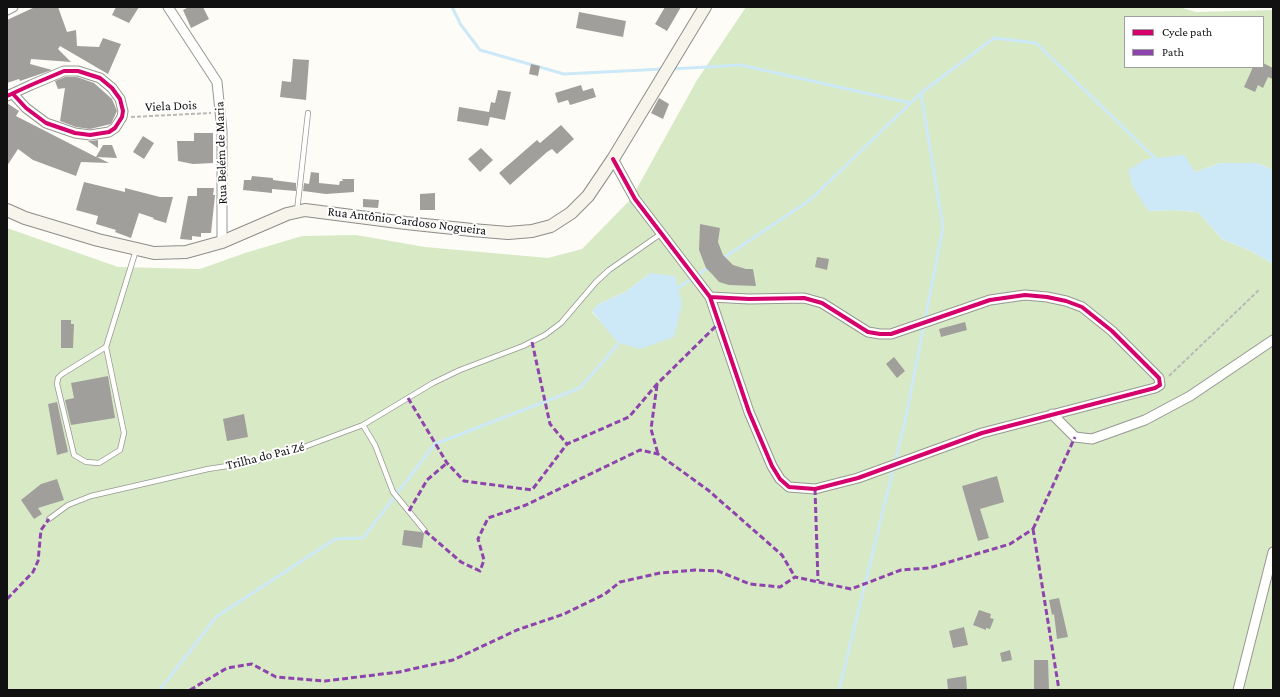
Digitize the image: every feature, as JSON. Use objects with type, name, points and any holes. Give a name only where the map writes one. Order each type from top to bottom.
[{"type":"main road","name":"Rua Antônio Cardoso Nogueira","points":[[7,210],[57,228],[136,250],[170,254],[186,252],[222,242],[297,210],[314,210],[406,223],[508,233],[532,231],[551,226],[571,213],[588,196],[614,159],[705,7]]},
{"type":"street","points":[[7,10],[13,7]]},
{"type":"street","name":"Rua Belém de Maria","points":[[168,7],[215,78],[219,91],[222,113],[222,242]]},
{"type":"street","points":[[64,71],[78,71],[100,78],[112,88],[120,99],[123,110],[122,117],[115,128],[109,132],[90,135],[75,133],[46,123],[10,95],[64,71]]},
{"type":"street","points":[[614,159],[635,198],[710,297],[749,412],[772,466],[780,479],[789,486],[815,490],[851,480],[982,433],[1155,388],[1160,385],[1159,378],[1112,331],[1082,307],[1047,296],[1025,295],[990,300],[891,334],[868,332],[822,303],[814,300],[804,298],[749,299],[710,297]]},
{"type":"street","points":[[1052,414],[1075,437],[1092,439],[1145,420],[1190,396],[1273,340]]},
{"type":"street","points":[[1238,690],[1273,552]]},
{"type":"lane","points":[[297,210],[308,113]]},
{"type":"lane","name":"Trilha do Pai Zé","points":[[49,519],[68,505],[91,496],[208,469],[253,462],[304,447],[362,426],[433,383],[460,370],[524,346],[546,335],[561,323],[596,282],[609,270],[662,233]]},
{"type":"lane","points":[[106,347],[62,374],[58,378],[57,384],[74,455],[86,462],[99,464],[120,450],[124,433],[106,347],[136,250]]},
{"type":"lane","points":[[362,426],[375,445],[393,492],[425,531]]},
{"type":"path","points":[[1160,385],[1259,290]]},
{"type":"green space","points":[[746,7],[1179,7],[1196,12],[1273,10],[1273,170],[1257,163],[1220,163],[1195,172],[1148,211],[1172,210],[1198,212],[1222,239],[1253,252],[1273,264],[1273,690],[7,690],[7,228],[118,267],[200,269],[245,253],[302,236],[356,235],[425,247],[548,258],[582,249],[631,199],[697,80]],"holes":[[[650,273],[602,323],[592,312],[599,304],[627,291]]]},
{"type":"water","points":[[1184,155],[1195,172],[1220,163],[1257,163],[1273,170],[1273,264],[1253,252],[1222,239],[1198,212],[1172,210],[1148,211],[1133,187],[1128,170],[1146,159]]},
{"type":"water","points":[[650,273],[675,276],[682,304],[674,337],[640,349],[617,342],[592,311],[599,304],[627,291]]},
{"type":"building","points":[[35,7],[58,7],[67,32],[76,30],[77,46],[99,47],[103,38],[121,44],[108,74],[60,46],[58,49],[71,62],[31,59],[30,64],[52,70],[20,81],[19,79],[7,83],[7,20]]},
{"type":"building","points":[[116,7],[139,7],[129,23],[112,15]]},
{"type":"building","points":[[189,7],[203,7],[209,19],[191,28],[183,10]]},
{"type":"building","points":[[665,7],[681,7],[667,31],[655,24]]},
{"type":"building","points":[[579,12],[626,21],[623,37],[576,28]]},
{"type":"building","points":[[293,59],[309,60],[306,100],[280,97],[282,81],[291,82]]},
{"type":"building","points":[[531,64],[540,66],[538,76],[529,74]]},
{"type":"building","points":[[1264,64],[1273,68],[1273,79],[1268,77],[1263,88],[1258,85],[1255,92],[1244,87],[1253,68],[1264,68]]},
{"type":"building","points":[[65,77],[77,77],[94,83],[112,99],[117,111],[111,124],[90,129],[76,127],[60,121],[65,88],[58,89],[55,81]]},
{"type":"building","points":[[581,85],[583,91],[593,88],[596,97],[570,105],[568,100],[558,103],[555,93]]},
{"type":"building","points":[[498,90],[511,92],[505,120],[490,117],[488,126],[457,121],[459,107],[489,112],[491,102],[495,103]]},
{"type":"building","points":[[659,98],[669,104],[663,119],[651,113]]},
{"type":"building","points":[[7,103],[19,111],[16,116],[96,157],[103,145],[112,145],[117,158],[97,157],[109,163],[81,162],[76,176],[33,160],[18,149],[7,166]]},
{"type":"building","points":[[561,125],[574,139],[557,154],[552,149],[547,152],[510,185],[499,173],[537,140],[540,143]]},
{"type":"building","points":[[194,133],[213,133],[213,163],[193,164],[178,161],[177,141],[194,141]]},
{"type":"building","points":[[143,136],[154,143],[144,159],[133,152]]},
{"type":"building","points":[[98,140],[98,148],[88,141],[91,141]]},
{"type":"building","points":[[481,148],[493,160],[480,172],[468,159]]},
{"type":"building","points":[[311,172],[319,173],[319,183],[339,185],[340,181],[343,181],[342,179],[354,179],[354,192],[326,194],[303,191],[304,183],[309,184]]},
{"type":"building","points":[[252,176],[273,178],[273,180],[296,183],[296,191],[272,189],[272,193],[243,190],[244,180],[251,180]]},
{"type":"building","points":[[84,182],[125,192],[125,188],[160,197],[173,197],[166,223],[139,213],[131,238],[115,232],[116,230],[96,224],[98,216],[76,210]]},
{"type":"building","points":[[197,188],[214,188],[213,195],[215,195],[211,233],[201,233],[201,237],[192,236],[192,240],[180,239],[188,196],[197,196]]},
{"type":"building","points":[[435,193],[435,210],[420,210],[420,194]]},
{"type":"building","points":[[363,199],[379,200],[378,208],[363,207]]},
{"type":"building","points":[[700,224],[720,228],[718,242],[723,255],[733,265],[746,269],[753,269],[756,286],[729,285],[719,282],[706,268],[699,250]]},
{"type":"building","points":[[817,257],[829,259],[827,270],[815,267]]},
{"type":"building","points":[[61,320],[71,320],[71,324],[74,324],[73,348],[61,348]]},
{"type":"building","points":[[965,322],[967,330],[941,337],[939,329]]},
{"type":"building","points":[[894,357],[905,371],[897,378],[886,364]]},
{"type":"building","points":[[108,376],[115,418],[71,425],[65,400],[74,398],[71,383]]},
{"type":"building","points":[[57,402],[68,452],[57,455],[48,404]]},
{"type":"building","points":[[244,414],[248,437],[227,441],[223,419]]},
{"type":"building","points":[[997,476],[1004,502],[980,509],[989,538],[978,541],[962,486]]},
{"type":"building","points":[[57,479],[64,500],[38,508],[42,514],[34,519],[21,500],[41,484]]},
{"type":"building","points":[[404,530],[421,532],[424,534],[422,548],[402,545]]},
{"type":"building","points":[[1059,598],[1068,637],[1057,639],[1054,614],[1052,615],[1049,600]]},
{"type":"building","points":[[979,610],[991,614],[990,618],[994,619],[990,629],[986,628],[986,630],[973,625]]},
{"type":"building","points":[[964,627],[968,645],[953,648],[949,631]]},
{"type":"building","points":[[1010,650],[1012,660],[1002,662],[1000,653]]},
{"type":"building","points":[[1034,660],[1048,660],[1049,689],[1034,689]]},
{"type":"building","points":[[966,676],[967,690],[948,690],[947,679]]},
{"type":"waterway","points":[[452,7],[461,25],[480,50],[564,74],[663,69]]},
{"type":"waterway","points":[[722,259],[810,200],[921,93],[994,38],[1036,43],[1157,160]]},
{"type":"waterway","points":[[671,69],[741,65],[910,103]]},
{"type":"waterway","points":[[839,690],[905,421],[943,228],[921,93]]},
{"type":"waterway","points":[[675,290],[709,267]]},
{"type":"waterway","points":[[160,690],[216,617],[335,539],[363,538],[435,444],[580,388],[622,340]]},
{"type":"marked path","points":[[408,398],[447,463],[464,481],[532,490],[567,444],[629,417],[657,384],[719,323]]},
{"type":"marked path","points":[[532,342],[550,424],[567,444]]},
{"type":"marked path","points":[[657,385],[651,429],[658,454]]},
{"type":"marked path","points":[[1033,529],[1075,437]]},
{"type":"marked path","points":[[425,531],[461,562],[480,571],[484,560],[478,539],[488,518],[526,505],[640,450],[658,454],[708,490],[782,555],[795,577]]},
{"type":"marked path","points":[[409,511],[427,480],[447,463]]},
{"type":"marked path","points":[[815,489],[818,581]]},
{"type":"marked path","points":[[7,599],[33,572],[38,561],[41,530],[49,519]]},
{"type":"marked path","points":[[1033,529],[1059,690]]},
{"type":"marked path","points":[[190,690],[227,668],[252,664],[276,677],[325,681],[399,672],[453,660],[517,630],[564,614],[605,594],[620,582],[660,573],[695,570],[718,571],[750,584],[780,587],[795,577],[851,589],[901,570],[929,568],[1010,544],[1033,529]]},
{"type":"cycle path","points":[[7,96],[64,71],[78,71],[100,78],[112,88],[120,99],[123,111],[122,117],[115,128],[109,132],[90,135],[75,133],[46,123],[26,108],[13,94]]},
{"type":"cycle path","points":[[613,159],[635,199],[710,297],[749,412],[772,466],[780,479],[789,487],[815,489],[858,478],[982,433],[1155,388],[1160,385],[1159,378],[1112,331],[1082,307],[1066,301],[1047,297],[1025,295],[990,300],[891,334],[868,332],[822,303],[804,298],[749,299],[710,297]]}]
